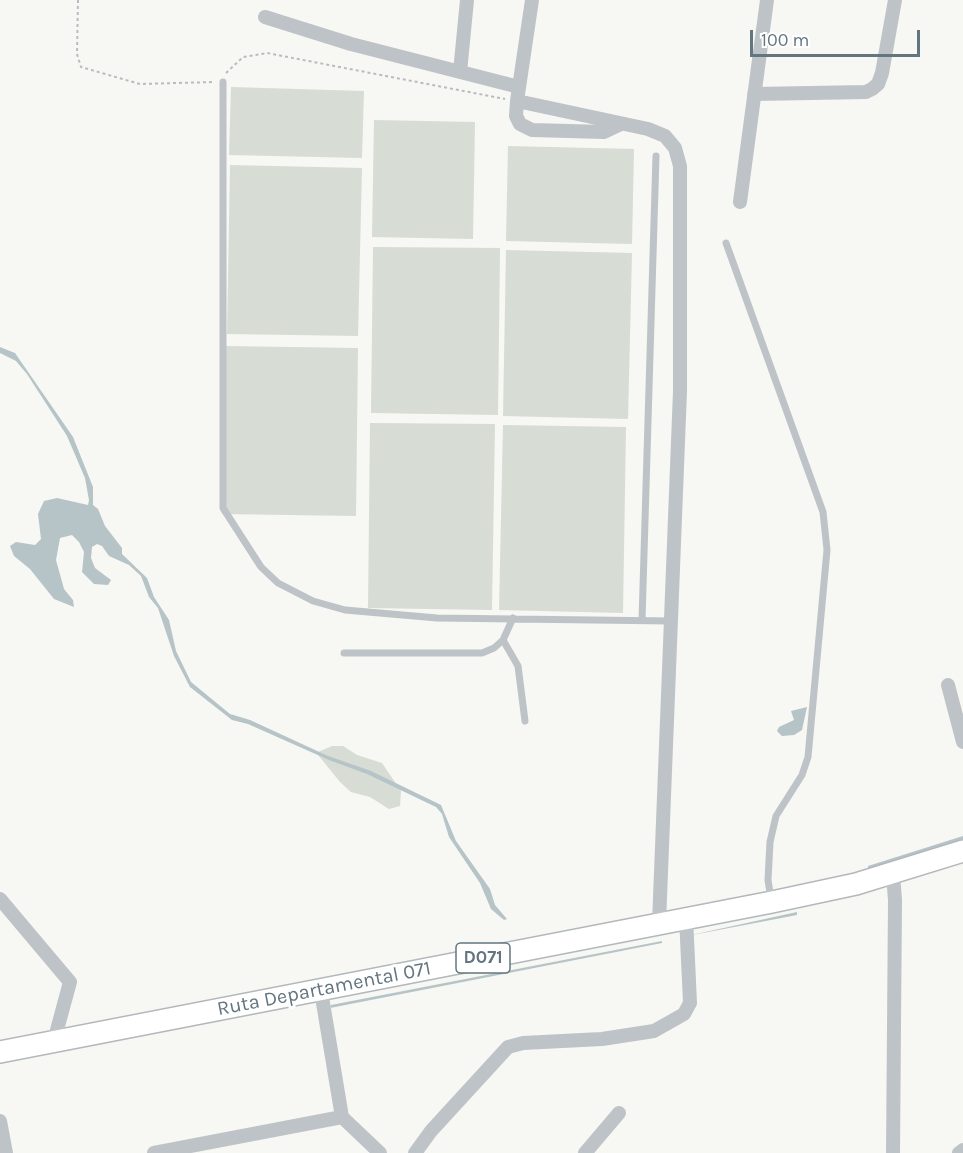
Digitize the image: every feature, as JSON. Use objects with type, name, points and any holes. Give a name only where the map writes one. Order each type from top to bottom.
[{"type":"main road","name":"Ruta Departamental 071","points":[[0,1052],[772,902],[893,874],[963,851]]},
{"type":"street","points":[[460,72],[466,0]]},
{"type":"street","points":[[532,0],[517,101],[516,116],[520,124],[532,130],[604,132],[621,124]]},
{"type":"street","points":[[740,202],[767,0]]},
{"type":"street","points":[[754,94],[866,92],[878,84],[882,73],[895,0]]},
{"type":"street","points":[[265,17],[351,44],[519,87]]},
{"type":"street","points":[[517,101],[665,136],[675,148],[680,166],[680,391],[658,923]]},
{"type":"street","points":[[948,685],[963,742]]},
{"type":"street","points":[[893,874],[895,900],[893,1153]]},
{"type":"street","points":[[0,899],[70,982],[54,1041]]},
{"type":"street","points":[[415,1153],[438,1123],[507,1047],[523,1043],[602,1039],[654,1031],[684,1014],[690,1003],[686,917]]},
{"type":"street","points":[[321,991],[342,1117],[380,1153]]},
{"type":"street","points":[[585,1153],[620,1113]]},
{"type":"street","points":[[154,1153],[342,1117]]},
{"type":"street","points":[[0,1121],[6,1153]]},
{"type":"street","points":[[958,1153],[963,1150]]},
{"type":"lane","points":[[223,82],[224,508],[261,567],[278,583],[313,601],[345,610],[386,615],[670,621]]},
{"type":"lane","points":[[642,620],[656,156]]},
{"type":"lane","points":[[726,243],[823,512],[826,550],[808,757],[802,775],[776,816],[768,880],[772,902]]},
{"type":"lane","points":[[344,653],[482,652],[503,640],[513,618]]},
{"type":"lane","points":[[503,640],[518,666],[525,722]]},
{"type":"path","points":[[78,0],[76,54],[81,68],[140,84],[223,82],[226,72],[243,57],[267,53],[517,101]]},
{"type":"shaded area","points":[[231,87],[364,91],[362,158],[229,155]]},
{"type":"shaded area","points":[[374,120],[475,122],[473,239],[372,237]]},
{"type":"shaded area","points":[[508,146],[634,149],[632,244],[506,241]]},
{"type":"shaded area","points":[[230,165],[362,168],[358,336],[227,334]]},
{"type":"shaded area","points":[[373,247],[500,248],[498,415],[371,413]]},
{"type":"shaded area","points":[[506,250],[632,253],[628,419],[503,416]]},
{"type":"shaded area","points":[[225,346],[358,348],[356,516],[222,514]]},
{"type":"shaded area","points":[[0,347],[15,353],[73,437],[93,487],[93,505],[98,509],[105,526],[122,548],[122,554],[147,578],[154,597],[169,620],[176,651],[191,682],[230,714],[250,720],[328,756],[371,771],[441,805],[456,841],[490,889],[495,905],[507,919],[504,920],[491,909],[480,883],[449,837],[442,814],[436,807],[367,774],[329,760],[248,724],[232,720],[190,687],[174,656],[158,608],[149,597],[141,576],[129,565],[109,556],[102,546],[97,544],[92,547],[91,558],[95,568],[111,580],[108,585],[94,584],[82,572],[84,552],[79,542],[72,535],[60,538],[56,560],[64,589],[73,600],[74,607],[54,599],[30,569],[14,556],[10,546],[16,542],[35,545],[41,539],[38,514],[44,501],[57,498],[88,505],[89,500],[85,478],[67,436],[27,374],[16,361],[0,353]]},
{"type":"shaded area","points":[[370,423],[495,424],[492,610],[368,608]]},
{"type":"shaded area","points":[[503,425],[626,427],[623,613],[499,610]]},
{"type":"shaded area","points":[[807,707],[802,730],[794,735],[782,736],[777,731],[779,727],[794,720],[791,711]]},
{"type":"shaded area","points":[[332,746],[343,746],[357,755],[382,763],[401,791],[400,806],[389,809],[370,797],[351,792],[318,755],[318,752]]},
{"type":"shaded area","points":[[963,836],[963,839],[868,869],[868,866]]},
{"type":"shaded area","points":[[797,912],[797,915],[687,936]]},
{"type":"shaded area","points":[[662,941],[662,943],[330,1008],[331,1005]]}]
